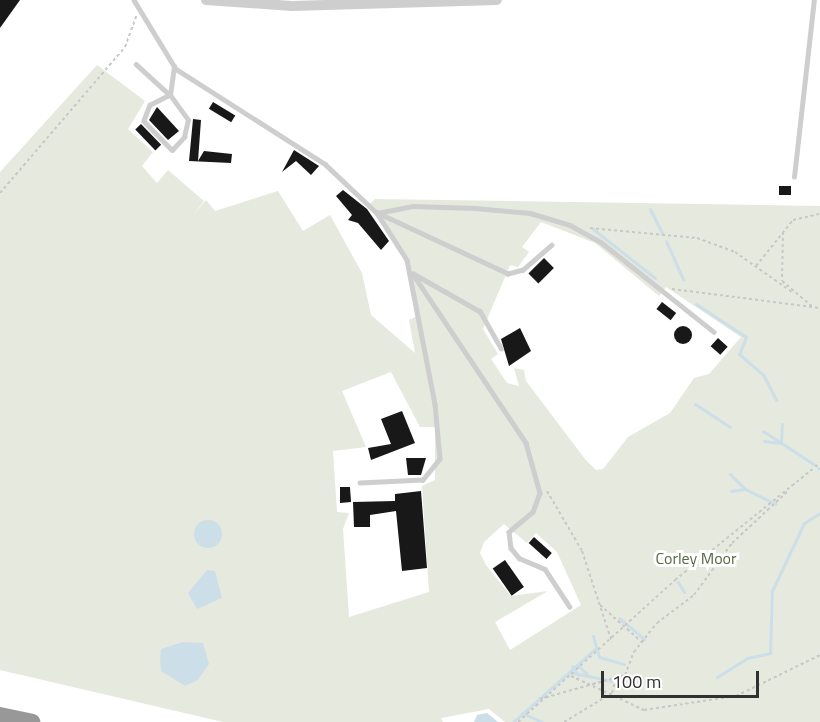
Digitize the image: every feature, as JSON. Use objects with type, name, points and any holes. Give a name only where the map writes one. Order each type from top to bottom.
[{"type":"highway","points":[[0,715],[32,722]]},
{"type":"street","points":[[206,0],[292,6],[497,0]]},
{"type":"lane","points":[[135,0],[138,10],[174,66],[298,144],[377,213],[508,274],[523,270],[552,245]]},
{"type":"lane","points":[[794,177],[814,0]]},
{"type":"lane","points":[[136,64],[170,94],[188,120],[184,137],[172,150],[144,121],[150,105],[170,94]]},
{"type":"lane","points":[[170,94],[174,66]]},
{"type":"lane","points":[[377,213],[413,206],[475,208],[530,213],[570,225],[601,242],[714,332]]},
{"type":"lane","points":[[377,213],[413,274],[503,405],[540,478],[538,504],[512,527],[508,538],[519,558],[554,579],[570,607]]},
{"type":"lane","points":[[413,274],[480,312],[501,349]]},
{"type":"lane","points":[[360,483],[423,480],[438,468],[439,432],[413,274]]},
{"type":"path","points":[[0,192],[125,47],[138,10]]},
{"type":"path","points":[[755,267],[793,220],[820,214]]},
{"type":"path","points":[[570,225],[697,238],[755,267],[814,308]]},
{"type":"path","points":[[783,232],[782,281],[792,292]]},
{"type":"path","points":[[663,292],[673,288],[754,295],[820,308]]},
{"type":"path","points":[[564,722],[610,694],[615,682],[631,669],[643,643],[664,616],[700,588],[732,543],[820,463]]},
{"type":"path","points":[[540,478],[582,550],[612,642]]},
{"type":"path","points":[[518,722],[539,699],[581,664],[599,653],[632,621],[773,500],[793,486]]},
{"type":"path","points":[[600,604],[627,626],[643,643]]},
{"type":"path","points":[[607,646],[608,635]]},
{"type":"path","points":[[569,676],[644,710],[736,696],[820,655]]},
{"type":"path","points":[[539,699],[564,688],[615,682]]},
{"type":"green space","name":"Corley Moor","points":[[97,65],[145,101],[128,129],[153,152],[142,166],[157,183],[168,170],[204,201],[193,215],[206,200],[215,211],[278,191],[303,231],[330,215],[362,273],[371,315],[415,353],[409,320],[417,316],[409,267],[369,205],[375,199],[820,206],[820,722],[505,722],[489,709],[441,718],[443,722],[223,722],[0,670],[0,172]],"holes":[[[541,222],[595,243],[659,296],[666,287],[741,337],[709,374],[694,378],[670,413],[628,437],[603,469],[596,470],[585,459],[526,381],[524,370],[514,368],[519,386],[507,383],[491,359],[498,354],[483,329],[510,265],[518,267],[529,252],[522,247]],[[391,372],[420,427],[435,427],[435,480],[422,486],[429,592],[349,617],[343,529],[349,513],[337,512],[333,451],[366,447],[342,391]],[[504,524],[527,543],[536,533],[557,552],[581,605],[510,650],[495,622],[548,591],[511,596],[486,565],[480,553],[484,542]]]},
{"type":"shaded area","points":[[208,520],[218,524],[222,534],[218,544],[208,548],[198,544],[194,534],[198,524]]},
{"type":"shaded area","points":[[207,570],[215,571],[222,598],[197,609],[188,593]]},
{"type":"shaded area","points":[[183,642],[203,643],[209,664],[198,680],[185,686],[161,671],[160,659],[161,649]]},
{"type":"shaded area","points":[[487,713],[498,722],[474,722],[477,715]]},
{"type":"building","points":[[0,0],[20,0],[0,28]]},
{"type":"building","points":[[213,102],[235,115],[231,122],[209,109]]},
{"type":"building","points":[[157,107],[179,131],[168,140],[149,120]]},
{"type":"building","points":[[193,119],[201,120],[198,161],[204,151],[232,154],[231,163],[189,161]]},
{"type":"building","points":[[141,124],[161,145],[155,150],[135,130]]},
{"type":"building","points":[[294,150],[319,166],[311,175],[296,161],[282,172]]},
{"type":"building","points":[[779,186],[791,186],[791,195],[779,195]]},
{"type":"building","points":[[343,190],[367,209],[389,241],[381,250],[358,223],[348,220],[352,215],[336,196]]},
{"type":"building","points":[[544,258],[554,268],[538,283],[528,274]]},
{"type":"building","points":[[662,302],[676,313],[671,320],[656,309]]},
{"type":"building","points":[[679,326],[687,326],[692,331],[690,342],[679,344],[674,339],[674,331]]},
{"type":"building","points":[[520,328],[531,351],[509,366],[501,339]]},
{"type":"building","points":[[718,338],[728,347],[720,355],[711,346]]},
{"type":"building","points":[[402,411],[415,443],[371,460],[368,448],[391,444],[381,419]]},
{"type":"building","points":[[406,458],[426,458],[421,475],[408,475]]},
{"type":"building","points":[[340,487],[350,487],[351,502],[340,503]]},
{"type":"building","points":[[421,491],[427,568],[402,571],[396,511],[370,515],[370,527],[354,527],[353,502],[395,501],[395,494]]},
{"type":"building","points":[[534,537],[552,553],[546,559],[529,543]]},
{"type":"building","points":[[505,560],[524,587],[512,596],[493,569]]},
{"type":"waterway","points":[[650,209],[663,234]]},
{"type":"waterway","points":[[593,229],[655,278]]},
{"type":"waterway","points":[[666,241],[683,279]]},
{"type":"waterway","points":[[696,304],[746,337],[739,354],[764,376],[776,400]]},
{"type":"waterway","points":[[695,404],[730,427]]},
{"type":"waterway","points":[[764,441],[781,443],[782,424]]},
{"type":"waterway","points":[[763,431],[815,465]]},
{"type":"waterway","points":[[730,474],[745,489]]},
{"type":"waterway","points":[[731,491],[745,489],[776,504]]},
{"type":"waterway","points":[[717,677],[747,658],[770,653],[772,591],[804,523],[820,513]]},
{"type":"waterway","points":[[678,582],[684,592]]},
{"type":"waterway","points":[[619,618],[644,639]]},
{"type":"waterway","points":[[593,636],[599,657],[624,664]]},
{"type":"waterway","points":[[513,722],[595,649]]},
{"type":"waterway","points":[[577,665],[587,674]]},
{"type":"waterway","points":[[572,666],[578,675]]},
{"type":"waterway","points":[[569,672],[612,681]]},
{"type":"waterway","points":[[522,713],[542,722]]}]
